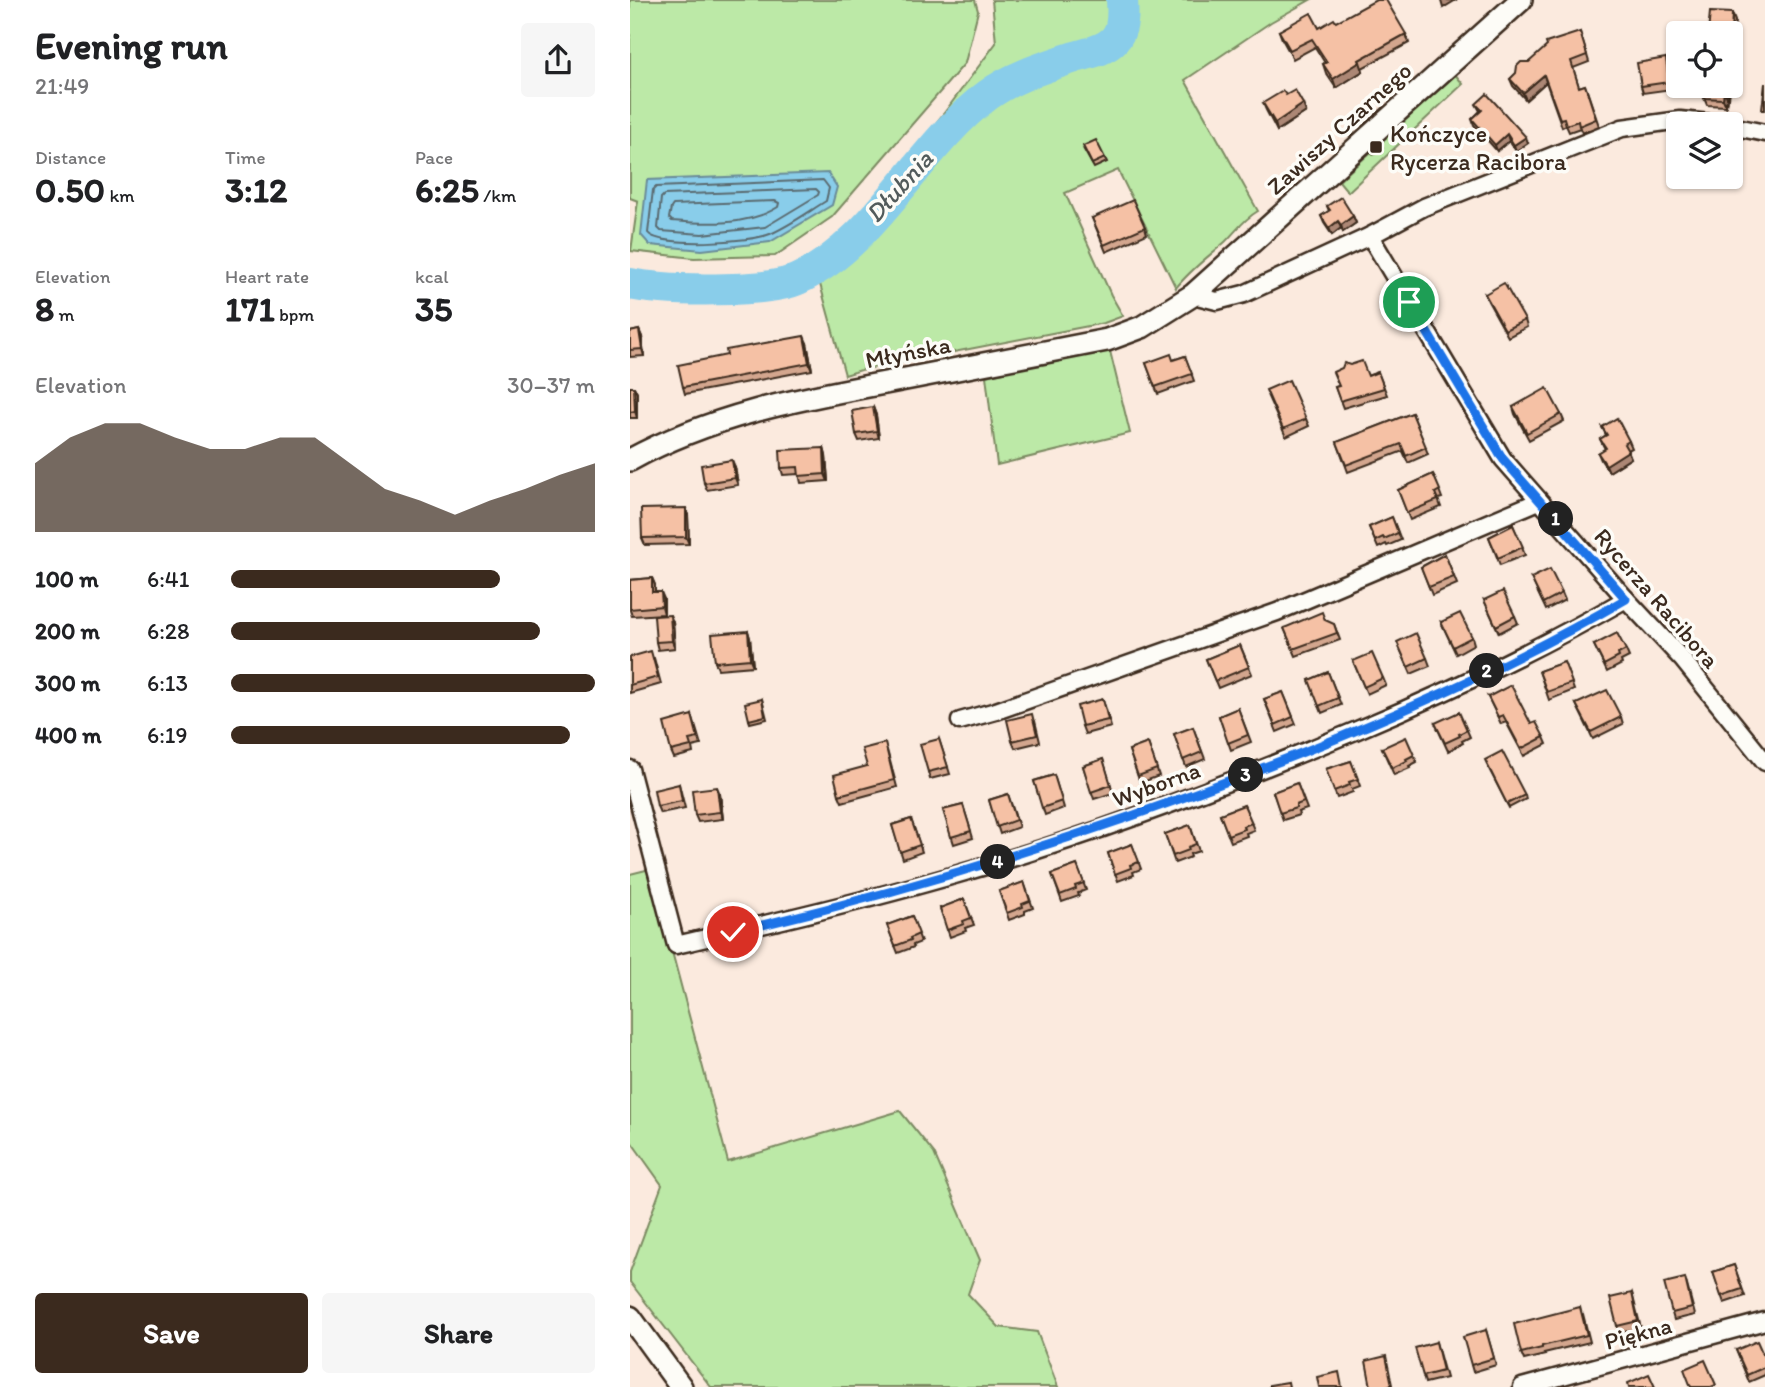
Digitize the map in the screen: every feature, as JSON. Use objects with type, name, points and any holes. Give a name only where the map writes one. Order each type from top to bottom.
[{"type":"street","name":"Zawiszy Czarnego","points":[[1193,295],[1521,0]]},
{"type":"street","points":[[1193,295],[1217,301],[1230,299],[1370,236],[1424,207],[1622,128],[1666,122]]},
{"type":"street","points":[[1743,128],[1765,133]]},
{"type":"street","name":"Rycerza Racibora","points":[[1370,236],[1503,459],[1682,659],[1765,762]]},
{"type":"street","name":"Młyńska","points":[[630,460],[698,427],[762,408],[1107,341],[1142,327],[1193,295]]},
{"type":"street","points":[[960,721],[996,711],[1277,611],[1539,501]]},
{"type":"street","name":"Wyborna","points":[[630,769],[676,946],[960,874],[1172,803],[1308,751],[1430,698],[1583,624],[1626,599]]},
{"type":"street","points":[[630,1317],[681,1387]]},
{"type":"street","name":"Piękna","points":[[1522,1387],[1765,1321]]},
{"type":"green space","points":[[630,0],[975,0],[978,11],[965,63],[832,217],[775,256],[694,258],[631,251],[638,201],[630,198]]},
{"type":"green space","points":[[992,0],[1310,0],[1271,22],[1185,80],[1258,211],[1244,221],[1176,288],[1118,170],[1065,193],[1123,316],[1104,323],[845,375],[820,284],[891,221],[870,205],[996,43]]},
{"type":"green space","points":[[1454,73],[1463,84],[1348,192],[1339,181],[1371,152],[1374,155],[1383,147],[1380,142]]},
{"type":"green space","points":[[1109,347],[1130,433],[997,465],[986,376]]},
{"type":"green space","points":[[650,869],[728,1162],[900,1111],[934,1153],[980,1260],[968,1294],[999,1327],[1037,1332],[1058,1387],[711,1387],[630,1282],[630,1272],[662,1185],[630,1140],[630,874]]},
{"type":"water","points":[[828,173],[837,187],[832,205],[770,242],[702,250],[650,245],[641,235],[647,180]]},
{"type":"building","points":[[1376,0],[1386,0],[1406,34],[1359,60],[1360,62],[1333,79],[1323,64],[1327,62],[1312,39],[1290,50],[1279,31],[1311,13],[1319,28],[1334,19],[1336,22]]},
{"type":"building","points":[[1710,12],[1732,13],[1732,21],[1709,21]]},
{"type":"building","points":[[1580,32],[1587,55],[1571,61],[1579,87],[1585,85],[1596,119],[1579,126],[1578,121],[1566,125],[1564,118],[1560,119],[1544,75],[1523,93],[1510,79],[1521,62],[1529,62],[1547,46],[1546,43]]},
{"type":"building","points":[[1666,58],[1666,82],[1641,86],[1637,63]]},
{"type":"building","points":[[1765,83],[1765,110],[1762,110]]},
{"type":"building","points":[[1295,90],[1303,104],[1275,123],[1263,103],[1283,91],[1286,95]]},
{"type":"building","points":[[1487,94],[1526,137],[1514,145],[1507,134],[1495,145],[1472,119],[1482,110],[1476,104]]},
{"type":"building","points":[[1096,140],[1105,158],[1092,164],[1083,146]]},
{"type":"building","points":[[1341,197],[1353,216],[1341,225],[1338,221],[1329,228],[1321,216],[1330,210],[1327,206]]},
{"type":"building","points":[[1133,200],[1145,227],[1104,245],[1092,218]]},
{"type":"building","points":[[1504,283],[1525,320],[1505,330],[1485,294]]},
{"type":"building","points":[[639,330],[642,349],[630,350],[630,332]]},
{"type":"building","points":[[804,336],[809,363],[683,387],[678,365],[727,355],[726,350]]},
{"type":"building","points":[[1171,354],[1173,360],[1185,356],[1192,374],[1155,387],[1146,363]]},
{"type":"building","points":[[1362,361],[1368,376],[1378,372],[1384,388],[1340,401],[1335,387],[1339,386],[1333,372],[1342,368],[1344,363],[1350,365]]},
{"type":"building","points":[[1289,380],[1306,419],[1283,429],[1266,390]]},
{"type":"building","points":[[630,387],[634,387],[635,411],[630,412]]},
{"type":"building","points":[[1547,388],[1561,414],[1527,433],[1513,407]]},
{"type":"building","points":[[873,407],[877,431],[856,434],[852,411]]},
{"type":"building","points":[[1412,413],[1426,447],[1406,456],[1401,444],[1346,465],[1337,442]]},
{"type":"building","points":[[1617,418],[1629,441],[1624,444],[1628,451],[1606,465],[1598,453],[1606,448],[1600,439],[1607,435],[1602,427]]},
{"type":"building","points":[[824,448],[825,474],[799,476],[798,467],[781,468],[780,450]]},
{"type":"building","points":[[732,460],[735,478],[704,483],[701,465]]},
{"type":"building","points":[[1433,474],[1440,490],[1435,493],[1438,500],[1407,513],[1398,490]]},
{"type":"building","points":[[686,508],[686,537],[642,538],[641,509]]},
{"type":"building","points":[[1392,517],[1398,533],[1375,541],[1369,527]]},
{"type":"building","points":[[1513,525],[1523,547],[1498,558],[1489,537]]},
{"type":"building","points":[[1445,554],[1454,577],[1429,587],[1421,567]]},
{"type":"building","points":[[1550,569],[1562,593],[1543,603],[1531,578]]},
{"type":"building","points":[[652,578],[652,592],[661,592],[662,606],[630,609],[630,580]]},
{"type":"building","points":[[1503,591],[1515,616],[1496,626],[1484,600]]},
{"type":"building","points":[[1322,612],[1325,620],[1334,624],[1337,633],[1293,649],[1284,628]]},
{"type":"building","points":[[1460,613],[1472,637],[1453,647],[1441,622]]},
{"type":"building","points":[[670,615],[672,641],[656,642],[654,616]]},
{"type":"building","points":[[748,631],[750,659],[715,662],[712,634]]},
{"type":"building","points":[[1416,633],[1427,658],[1408,667],[1397,642]]},
{"type":"building","points":[[1617,633],[1626,650],[1604,665],[1594,645]]},
{"type":"building","points":[[1240,645],[1249,667],[1215,681],[1206,659]]},
{"type":"building","points":[[651,651],[658,677],[630,685],[630,657]]},
{"type":"building","points":[[1372,653],[1383,678],[1364,687],[1353,661]]},
{"type":"building","points":[[1564,662],[1572,683],[1547,692],[1539,671]]},
{"type":"building","points":[[1328,672],[1338,698],[1319,706],[1309,680]]},
{"type":"building","points":[[1511,685],[1531,724],[1536,722],[1544,737],[1521,749],[1503,715],[1498,717],[1488,697]]},
{"type":"building","points":[[1607,690],[1621,717],[1591,732],[1576,704]]},
{"type":"building","points":[[1283,692],[1293,717],[1275,725],[1264,699]]},
{"type":"building","points":[[762,699],[765,716],[749,720],[745,703]]},
{"type":"building","points":[[1103,699],[1108,720],[1082,726],[1077,706]]},
{"type":"building","points":[[1238,708],[1248,735],[1228,743],[1219,716]]},
{"type":"building","points":[[1459,712],[1467,730],[1445,743],[1435,723]]},
{"type":"building","points":[[1032,714],[1037,735],[1012,741],[1007,720]]},
{"type":"building","points":[[692,715],[698,738],[689,740],[691,746],[671,751],[664,723]]},
{"type":"building","points":[[1193,727],[1202,752],[1183,760],[1174,734]]},
{"type":"building","points":[[1406,737],[1414,755],[1392,768],[1382,748]]},
{"type":"building","points":[[939,739],[948,767],[928,772],[920,744]]},
{"type":"building","points":[[885,743],[894,780],[839,795],[834,775],[867,766],[862,749]]},
{"type":"building","points":[[1148,743],[1157,769],[1138,776],[1129,750]]},
{"type":"building","points":[[1502,751],[1525,795],[1507,804],[1485,760]]},
{"type":"building","points":[[1103,759],[1111,785],[1091,792],[1083,766]]},
{"type":"building","points":[[1351,761],[1358,779],[1334,791],[1326,769]]},
{"type":"building","points":[[1054,775],[1062,801],[1042,808],[1034,781]]},
{"type":"building","points":[[1297,783],[1304,802],[1296,805],[1296,808],[1280,813],[1273,792]]},
{"type":"building","points":[[679,784],[682,801],[657,806],[654,790]]},
{"type":"building","points":[[717,787],[720,812],[695,815],[692,790]]},
{"type":"building","points":[[1008,794],[1016,820],[997,827],[989,800]]},
{"type":"building","points":[[963,805],[971,831],[951,837],[943,810]]},
{"type":"building","points":[[1244,805],[1252,823],[1228,835],[1220,814]]},
{"type":"building","points":[[911,819],[920,845],[900,852],[892,825]]},
{"type":"building","points":[[1190,825],[1196,844],[1173,856],[1165,834]]},
{"type":"building","points":[[1132,844],[1139,862],[1115,874],[1108,853]]},
{"type":"building","points":[[1077,865],[1084,883],[1060,895],[1052,874]]},
{"type":"building","points":[[1024,882],[1030,901],[1007,913],[999,891]]},
{"type":"building","points":[[964,899],[971,918],[963,921],[964,924],[947,930],[940,908]]},
{"type":"building","points":[[912,916],[919,934],[895,946],[887,925]]},
{"type":"building","points":[[1734,1265],[1742,1289],[1721,1296],[1713,1272]]},
{"type":"building","points":[[1685,1278],[1692,1308],[1672,1313],[1664,1283]]},
{"type":"building","points":[[1632,1293],[1638,1321],[1617,1326],[1610,1298]]},
{"type":"building","points":[[1580,1307],[1587,1335],[1521,1353],[1514,1324]]},
{"type":"building","points":[[1486,1330],[1494,1358],[1471,1365],[1463,1337]]},
{"type":"building","points":[[1757,1341],[1765,1359],[1765,1367],[1747,1375],[1736,1350]]},
{"type":"building","points":[[1436,1342],[1443,1371],[1423,1376],[1415,1348]]},
{"type":"building","points":[[1386,1356],[1392,1385],[1371,1387],[1366,1361]]},
{"type":"building","points":[[1705,1360],[1716,1385],[1691,1387],[1684,1369]]},
{"type":"building","points":[[1339,1372],[1342,1387],[1319,1387],[1317,1377]]},
{"type":"building","points":[[1649,1374],[1655,1387],[1629,1387],[1628,1383]]},
{"type":"building","points":[[1288,1382],[1289,1387],[1269,1387],[1269,1385]]},
{"type":"waterway","name":"Dłubnia","points":[[630,284],[666,288],[741,289],[784,284],[798,279],[825,263],[850,243],[874,219],[940,140],[988,95],[1008,82],[1110,44],[1121,26],[1122,0]]},
{"type":"place","name":"Kończyce Rycerza Racibora","points":[[1376,147]]},
{"type":"route","points":[[733,932],[960,874],[1172,803],[1308,751],[1440,694],[1583,624],[1626,599],[1503,459],[1409,302]]}]
